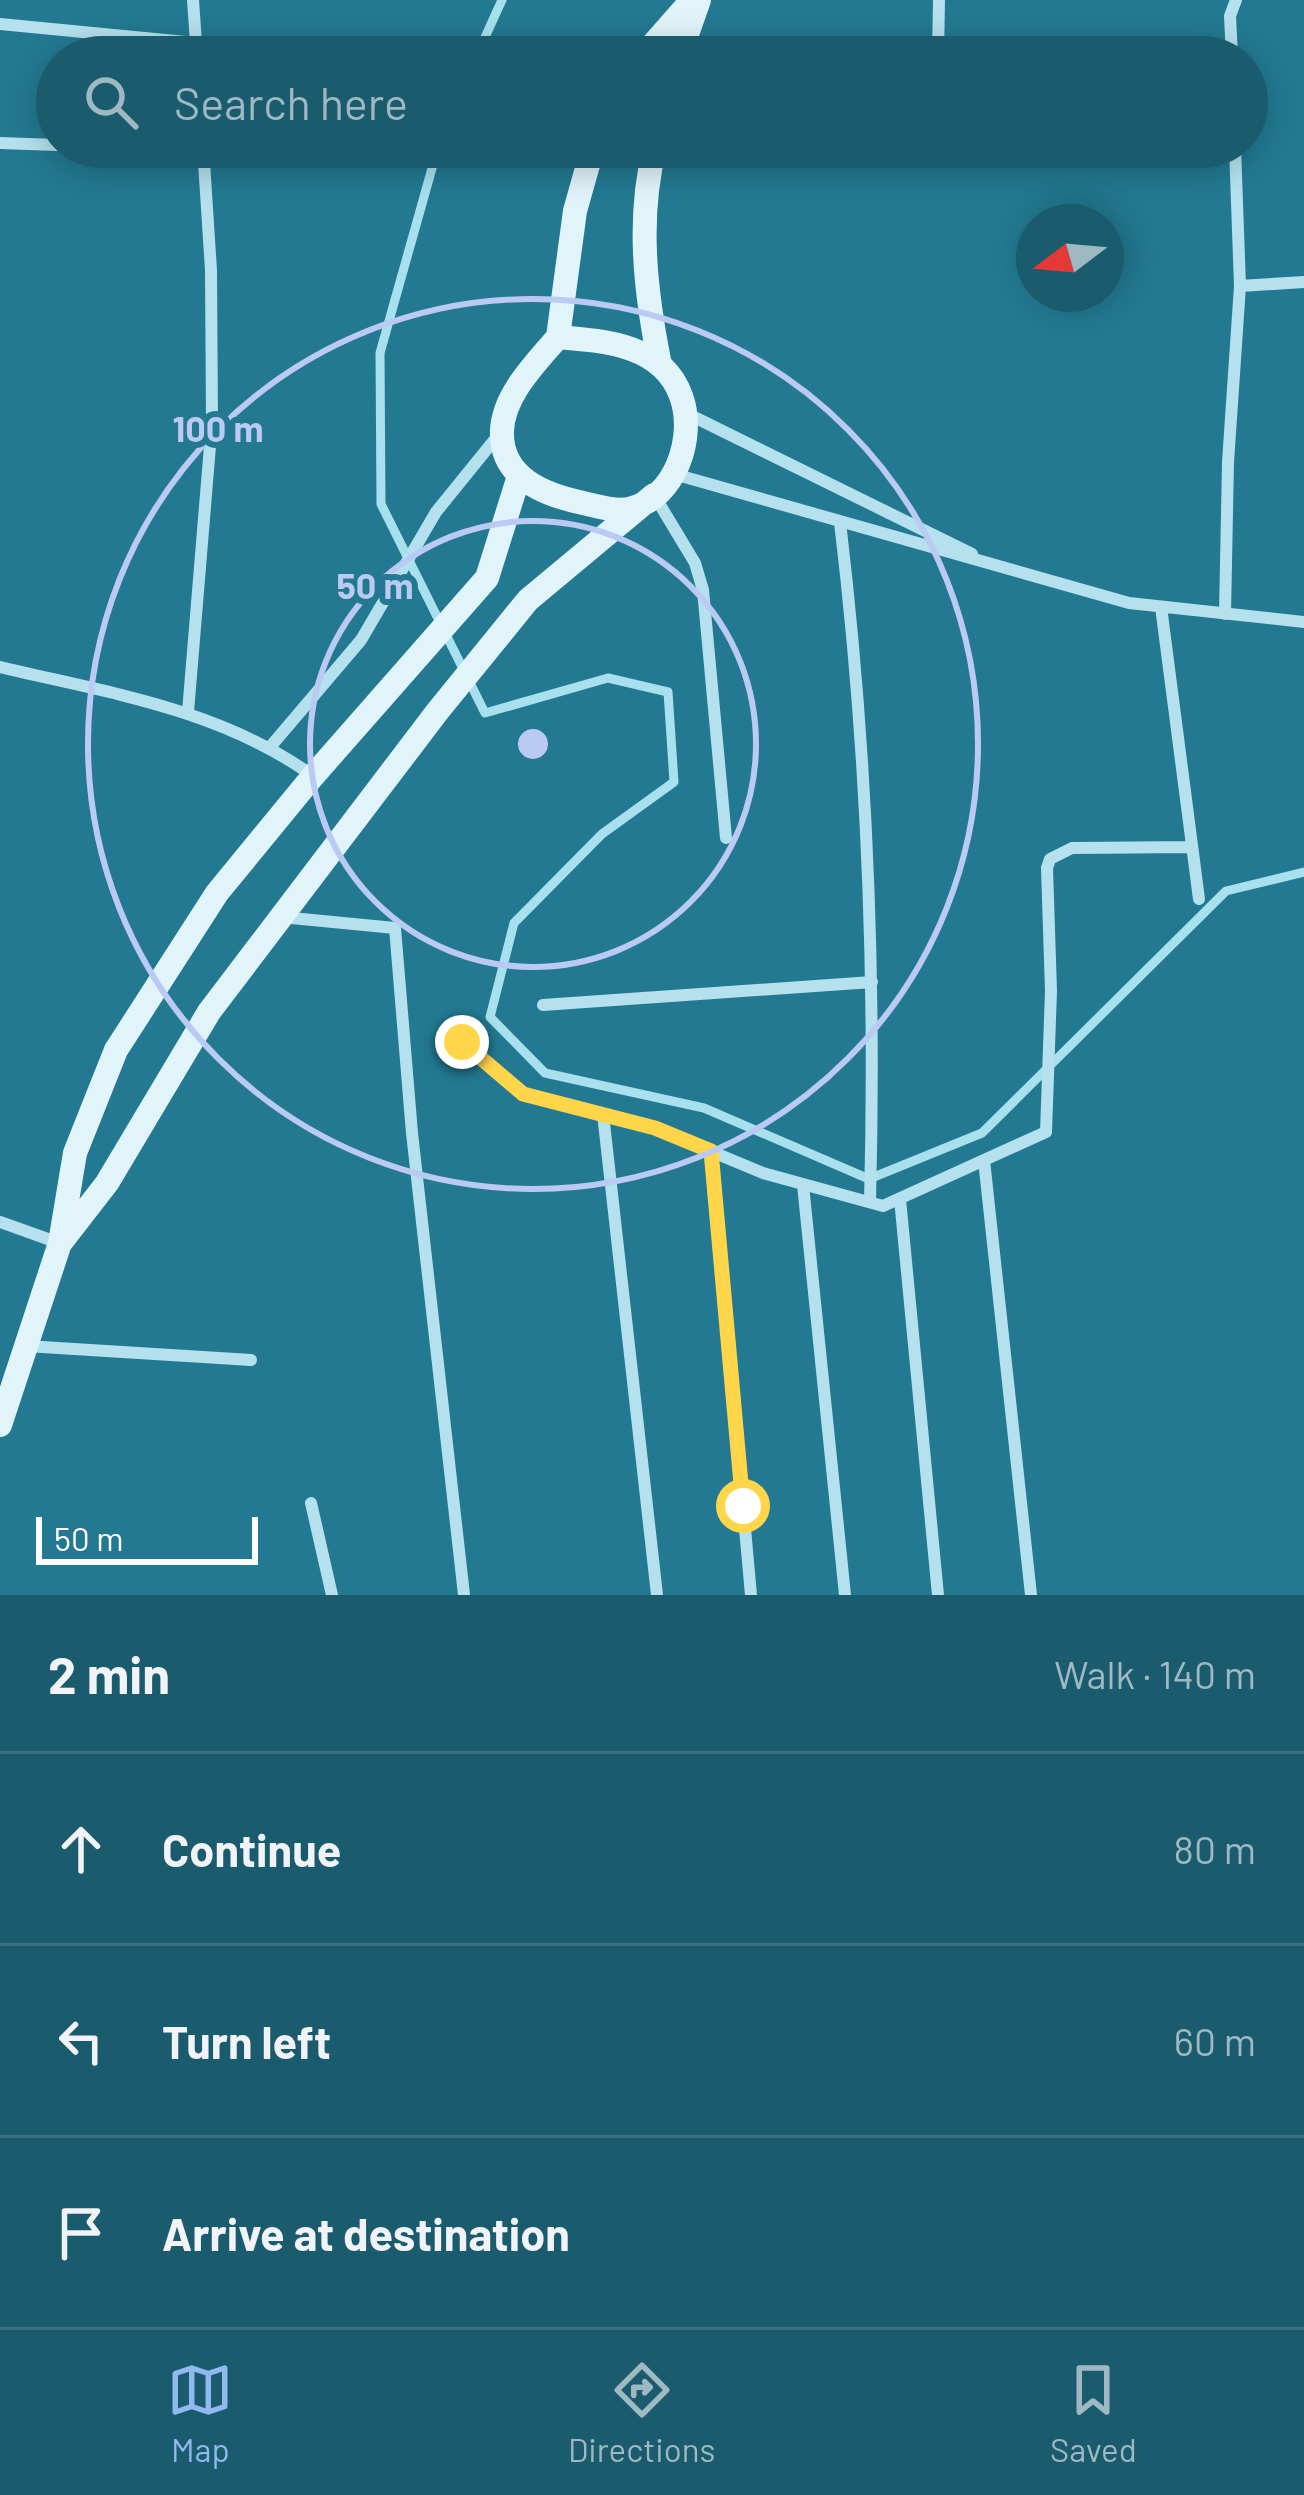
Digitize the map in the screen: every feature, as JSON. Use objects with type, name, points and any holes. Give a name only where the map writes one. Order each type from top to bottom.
[{"type":"street","points":[[193,0],[195,36]]},
{"type":"street","points":[[662,36],[695,0]]},
{"type":"street","points":[[685,36],[695,0]]},
{"type":"street","points":[[938,36],[939,0]]},
{"type":"street","points":[[1231,36],[1235,0]]},
{"type":"street","points":[[0,24],[90,36]]},
{"type":"street","points":[[0,143],[36,144]]},
{"type":"street","points":[[188,712],[212,422],[211,270],[204,168]]},
{"type":"street","points":[[271,746],[361,640],[436,512],[502,430],[510,400],[558,337],[575,211],[587,168]]},
{"type":"street","points":[[650,168],[644,190],[645,292],[658,360]]},
{"type":"street","points":[[1226,614],[1228,462],[1240,286],[1236,168]]},
{"type":"street","points":[[1240,286],[1304,282]]},
{"type":"street","points":[[60,1243],[107,1183],[209,1012],[437,712],[528,600],[674,474],[688,415],[675,379],[658,360],[616,345],[558,337]]},
{"type":"street","points":[[688,415],[1006,571]]},
{"type":"street","points":[[502,430],[507,460],[519,476],[550,496],[608,509],[631,508],[654,494]]},
{"type":"street","points":[[674,474],[1129,603],[1304,622]]},
{"type":"street","points":[[0,1425],[60,1243],[76,1153],[116,1050],[217,893],[487,578],[519,476]]},
{"type":"street","points":[[654,494],[695,563],[703,590],[727,838]]},
{"type":"street","points":[[839,522],[856,663],[875,1033],[870,1202]]},
{"type":"street","points":[[1161,607],[1199,899]]},
{"type":"street","points":[[0,667],[188,712],[271,746],[313,776]]},
{"type":"street","points":[[462,1042],[523,1094],[655,1128],[763,1173],[884,1206],[1046,1132],[1050,859],[1072,848],[1192,847]]},
{"type":"street","points":[[281,917],[395,928],[412,1133],[464,1595]]},
{"type":"street","points":[[543,1004],[872,982]]},
{"type":"street","points":[[603,1114],[657,1595]]},
{"type":"street","points":[[711,1151],[752,1595]]},
{"type":"street","points":[[984,1160],[1031,1595]]},
{"type":"street","points":[[803,1184],[845,1595]]},
{"type":"street","points":[[900,1199],[938,1595]]},
{"type":"street","points":[[0,1222],[60,1243]]},
{"type":"street","points":[[26,1346],[251,1360]]},
{"type":"street","points":[[311,1503],[332,1595]]},
{"type":"waterway","points":[[486,36],[502,0]]},
{"type":"waterway","points":[[432,168],[380,353],[381,504],[485,713],[608,678],[668,692],[674,782],[602,834],[514,923],[490,1017],[545,1073],[704,1108],[869,1179],[982,1133],[1226,891],[1304,872]]},
{"type":"route","points":[[462,1042],[523,1094],[655,1128],[711,1151],[743,1506]]}]
